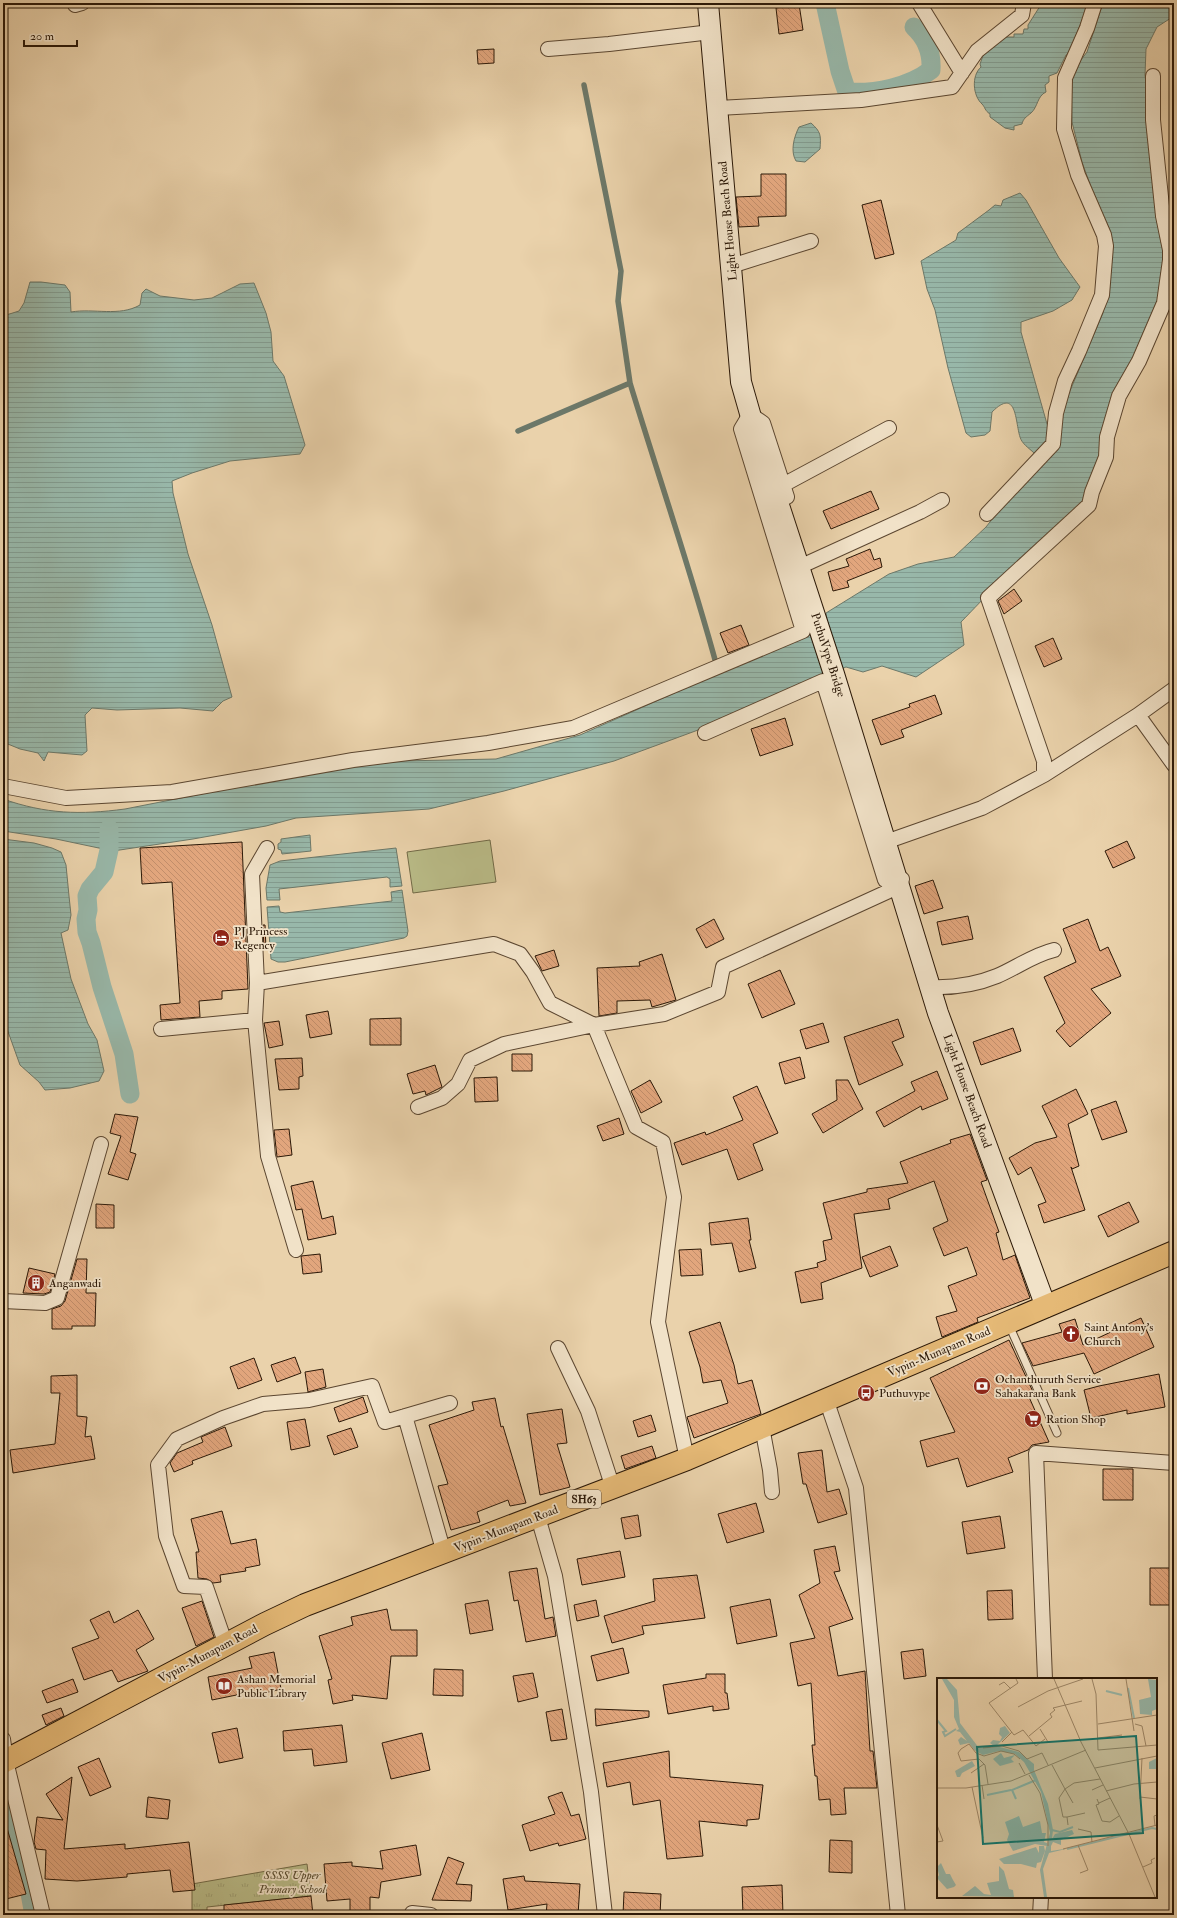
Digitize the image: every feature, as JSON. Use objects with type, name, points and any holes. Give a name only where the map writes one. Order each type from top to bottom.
[{"type":"main road","name":"Light House Beach Road","points":[[708,3],[741,382],[757,438]]},
{"type":"main road","name":"PuthuVype Bridge","points":[[757,438],[834,674],[898,880]]},
{"type":"main road","name":"Light House Beach Road","points":[[898,880],[930,987],[1046,1307]]},
{"type":"main road","name":"Vypin-Munapam Road","points":[[5,1762],[305,1605],[687,1459],[1174,1252]]},
{"type":"street","points":[[919,3],[962,73]]},
{"type":"street","points":[[718,108],[861,100],[952,87],[977,51],[1022,15],[1024,3]]},
{"type":"street","points":[[987,514],[1053,444],[1056,413],[1065,381],[1080,351],[1102,295],[1106,246],[1104,235],[1078,175],[1064,129],[1065,78],[1087,28],[1095,3]]},
{"type":"street","points":[[548,49],[609,44],[711,32]]},
{"type":"street","points":[[1044,774],[1044,762],[988,598],[1089,505],[1092,492],[1106,457],[1107,437],[1118,396],[1139,361],[1164,303],[1170,250],[1163,216],[1153,120],[1153,76]]},
{"type":"street","points":[[732,266],[812,241]]},
{"type":"street","points":[[3,786],[66,798],[172,792],[353,760],[488,743],[573,728],[803,631],[742,429],[750,414],[763,423],[824,613]]},
{"type":"street","points":[[783,485],[889,428]]},
{"type":"street","points":[[808,563],[942,500]]},
{"type":"street","points":[[418,1107],[442,1098],[458,1084],[470,1060],[504,1044],[594,1025],[664,1014],[718,992],[723,967],[898,880],[904,871],[845,678]]},
{"type":"street","points":[[705,732],[823,682],[885,880],[898,880]]},
{"type":"street","points":[[894,839],[982,808],[1044,774],[1138,715],[1174,689]]},
{"type":"street","points":[[1138,715],[1174,765]]},
{"type":"street","points":[[267,848],[252,874],[257,983],[255,1020],[268,1156],[296,1250]]},
{"type":"street","points":[[257,983],[494,944],[520,954],[533,972],[550,1003],[594,1025],[636,1127],[663,1142],[674,1198],[658,1322],[687,1459]]},
{"type":"street","points":[[930,987],[957,988],[996,977],[1043,953],[1054,950]]},
{"type":"street","points":[[161,1029],[255,1020]]},
{"type":"street","points":[[3,1301],[45,1303],[57,1298],[101,1144]]},
{"type":"street","points":[[558,1348],[588,1411],[614,1488]]},
{"type":"street","points":[[226,1645],[206,1587],[184,1586],[166,1536],[158,1465],[177,1440],[223,1418],[263,1404],[309,1400],[372,1386],[385,1422],[450,1403]]},
{"type":"street","points":[[826,1399],[856,1488],[898,1915]]},
{"type":"street","points":[[405,1416],[444,1553]]},
{"type":"street","points":[[762,1427],[770,1470],[772,1492]]},
{"type":"street","points":[[1045,1678],[1036,1453],[1174,1463]]},
{"type":"street","points":[[538,1517],[556,1583],[591,1792],[605,1915]]},
{"type":"street","points":[[3,1739],[5,1762],[43,1915]]},
{"type":"street","points":[[1040,1915],[1042,1898]]},
{"type":"street","points":[[412,1913],[431,1915]]},
{"type":"lane","points":[[1008,1323],[1057,1433]]},
{"type":"green space","points":[[490,840],[496,882],[413,893],[407,852]]},
{"type":"green space","name":"SSSS Upper Primary School","points":[[307,1864],[311,1896],[207,1907],[207,1915],[192,1915],[192,1884]]},
{"type":"shaded area","points":[[1042,3],[1086,3],[1087,7],[1069,54],[1066,55],[1057,73],[1049,76],[1049,82],[1045,85],[1046,92],[1041,96],[1033,111],[1025,118],[1022,124],[1014,126],[1014,130],[1005,128],[990,117],[990,114],[979,100],[974,86],[976,75],[981,67],[980,64],[984,53],[1005,37],[1014,37],[1014,34],[1023,34],[1024,29],[1028,29],[1028,25]]},
{"type":"shaded area","points":[[1103,3],[1174,3],[1174,16],[1157,27],[1146,49],[1145,75],[1165,238],[1159,310],[1104,452],[1080,506],[1012,569],[961,622],[964,645],[916,677],[882,666],[863,672],[846,667],[736,716],[614,761],[504,791],[429,809],[296,818],[266,826],[113,851],[56,839],[3,831],[3,799],[34,808],[63,812],[109,811],[318,771],[401,761],[496,759],[580,735],[762,654],[828,628],[826,613],[889,574],[918,564],[954,557],[986,527],[1008,499],[1054,448],[1064,405],[1103,313],[1110,271],[1107,232],[1082,162],[1072,122],[1071,73],[1087,52]]},
{"type":"shaded area","points":[[811,123],[820,134],[820,149],[805,162],[796,161],[793,148],[797,131],[799,127]]},
{"type":"shaded area","points":[[1020,193],[1026,200],[1059,258],[1080,287],[1072,300],[1053,311],[1021,322],[1021,332],[1047,424],[1051,430],[1047,442],[1040,452],[1034,453],[1024,444],[1021,439],[1014,409],[1011,405],[1006,403],[1000,405],[992,412],[990,431],[985,435],[971,437],[966,433],[948,368],[935,310],[927,289],[921,261],[956,240],[958,233],[995,205],[1001,206],[1003,200]]},
{"type":"shaded area","points":[[1174,194],[1174,241],[1166,209]]},
{"type":"shaded area","points":[[30,282],[65,285],[70,292],[71,312],[124,311],[132,309],[140,305],[142,293],[146,289],[160,296],[194,300],[212,298],[240,284],[254,283],[266,313],[271,332],[273,361],[284,376],[305,445],[300,454],[230,461],[172,481],[173,493],[188,554],[212,625],[232,697],[223,701],[213,711],[180,708],[117,710],[92,708],[85,715],[87,751],[82,755],[48,752],[44,761],[38,753],[20,749],[3,742],[3,316],[19,311],[24,303]]},
{"type":"shaded area","points":[[310,835],[311,851],[282,854],[281,850],[278,849],[278,844],[281,842],[281,839]]},
{"type":"shaded area","points":[[3,839],[34,843],[61,852],[66,865],[71,915],[68,930],[61,933],[71,979],[88,1024],[97,1040],[104,1071],[99,1081],[70,1088],[45,1090],[39,1082],[20,1065],[6,1026],[3,1008]]},
{"type":"shaded area","points":[[396,848],[402,886],[390,887],[390,879],[387,877],[279,889],[280,900],[267,900],[266,888],[270,865],[280,861]]},
{"type":"shaded area","points":[[402,890],[408,931],[407,936],[404,938],[285,962],[278,962],[271,959],[267,907],[279,906],[280,912],[285,913],[392,901],[391,892]]},
{"type":"building","points":[[799,4],[803,30],[779,34],[776,8]]},
{"type":"building","points":[[494,49],[494,63],[478,64],[477,50]]},
{"type":"building","points":[[761,174],[786,174],[786,216],[758,217],[759,226],[739,227],[736,197],[761,196]]},
{"type":"building","points":[[881,200],[894,254],[875,259],[862,205]]},
{"type":"building","points":[[871,491],[879,509],[831,529],[823,511]]},
{"type":"building","points":[[870,549],[874,560],[880,558],[882,567],[847,581],[849,587],[833,591],[828,572],[849,566],[846,559]]},
{"type":"building","points":[[1014,589],[1022,601],[1004,614],[998,601]]},
{"type":"building","points":[[741,625],[749,645],[728,653],[720,633]]},
{"type":"building","points":[[1053,638],[1062,659],[1044,667],[1035,646]]},
{"type":"building","points":[[935,695],[942,714],[901,730],[904,737],[881,745],[872,720],[910,707],[909,704]]},
{"type":"building","points":[[785,718],[793,745],[760,756],[751,729]]},
{"type":"building","points":[[1127,841],[1135,858],[1113,868],[1105,851]]},
{"type":"building","points":[[242,842],[248,989],[222,991],[222,999],[199,1001],[200,1017],[161,1020],[160,1005],[180,1003],[172,882],[142,884],[140,848]]},
{"type":"building","points":[[933,880],[943,908],[924,914],[915,886]]},
{"type":"building","points":[[968,916],[973,939],[942,945],[937,922]]},
{"type":"building","points":[[714,919],[724,939],[706,948],[696,929]]},
{"type":"building","points":[[1088,919],[1100,951],[1108,947],[1121,976],[1091,989],[1111,1013],[1070,1047],[1056,1031],[1065,1023],[1044,977],[1076,962],[1063,929]]},
{"type":"building","points":[[263,925],[265,925],[266,949],[264,949]]},
{"type":"building","points":[[554,950],[559,966],[542,971],[535,956]]},
{"type":"building","points":[[662,954],[676,1000],[652,1007],[650,1000],[617,1001],[617,1013],[599,1016],[597,968],[640,966],[639,962]]},
{"type":"building","points":[[780,970],[795,1004],[762,1018],[748,984]]},
{"type":"building","points":[[328,1011],[332,1034],[310,1038],[306,1015]]},
{"type":"building","points":[[401,1018],[401,1045],[370,1045],[370,1019]]},
{"type":"building","points":[[898,1019],[904,1037],[892,1042],[903,1065],[859,1085],[844,1037]]},
{"type":"building","points":[[279,1021],[283,1045],[269,1048],[264,1023]]},
{"type":"building","points":[[823,1023],[829,1042],[806,1049],[800,1030]]},
{"type":"building","points":[[1013,1028],[1021,1051],[981,1065],[973,1042]]},
{"type":"building","points":[[512,1054],[532,1054],[532,1071],[512,1071]]},
{"type":"building","points":[[800,1057],[805,1078],[785,1084],[779,1063]]},
{"type":"building","points":[[302,1058],[303,1076],[299,1077],[299,1089],[279,1090],[275,1059]]},
{"type":"building","points":[[435,1065],[442,1087],[426,1095],[425,1091],[413,1094],[407,1074]]},
{"type":"building","points":[[937,1071],[948,1099],[922,1110],[921,1106],[884,1127],[876,1112],[915,1091],[911,1082]]},
{"type":"building","points":[[497,1077],[498,1101],[475,1102],[474,1078]]},
{"type":"building","points":[[650,1080],[662,1102],[641,1113],[631,1091]]},
{"type":"building","points":[[836,1080],[848,1080],[863,1109],[823,1133],[812,1114],[837,1100]]},
{"type":"building","points":[[757,1086],[778,1133],[753,1144],[763,1170],[738,1180],[727,1149],[682,1165],[674,1143],[705,1132],[706,1135],[743,1120],[733,1097]]},
{"type":"building","points":[[1076,1089],[1088,1114],[1068,1124],[1079,1166],[1072,1169],[1071,1167],[1085,1210],[1044,1223],[1038,1205],[1046,1202],[1031,1167],[1018,1175],[1009,1158],[1035,1143],[1057,1137],[1042,1106]]},
{"type":"building","points":[[1116,1101],[1127,1132],[1102,1140],[1091,1110]]},
{"type":"building","points":[[115,1114],[138,1117],[130,1152],[136,1154],[128,1180],[108,1174],[121,1136],[110,1133]]},
{"type":"building","points":[[619,1118],[624,1134],[603,1141],[597,1126]]},
{"type":"building","points":[[289,1129],[292,1155],[277,1157],[274,1130]]},
{"type":"building","points":[[970,1134],[987,1180],[981,1182],[999,1232],[996,1233],[1003,1260],[1015,1255],[1030,1298],[977,1318],[978,1322],[942,1337],[936,1317],[957,1311],[948,1286],[977,1275],[967,1247],[944,1256],[933,1228],[948,1221],[934,1181],[888,1199],[890,1209],[854,1214],[862,1268],[821,1283],[823,1299],[801,1303],[795,1272],[818,1267],[817,1263],[826,1260],[823,1241],[832,1239],[823,1203],[867,1192],[867,1189],[908,1183],[900,1162],[951,1143],[950,1140]]},
{"type":"building","points":[[313,1181],[322,1219],[333,1216],[336,1234],[308,1240],[302,1209],[296,1210],[291,1186]]},
{"type":"building","points":[[1129,1202],[1139,1222],[1108,1237],[1098,1216]]},
{"type":"building","points":[[96,1204],[114,1205],[114,1228],[96,1228]]},
{"type":"building","points":[[748,1218],[751,1240],[749,1240],[756,1268],[739,1272],[732,1243],[711,1245],[709,1223]]},
{"type":"building","points":[[890,1246],[898,1266],[870,1277],[862,1257]]},
{"type":"building","points":[[701,1249],[703,1275],[681,1276],[679,1250]]},
{"type":"building","points":[[320,1254],[322,1272],[303,1274],[301,1256]]},
{"type":"building","points":[[77,1259],[87,1259],[86,1293],[96,1293],[95,1326],[72,1326],[72,1329],[52,1329],[52,1309],[61,1306],[65,1301]]},
{"type":"building","name":"Anganwadi","points":[[29,1268],[55,1274],[50,1292],[44,1294],[23,1293]]},
{"type":"building","points":[[1141,1318],[1154,1347],[1094,1374],[1084,1353],[1033,1366],[1022,1343],[1062,1332],[1059,1324],[1075,1319],[1083,1345]]},
{"type":"building","points":[[720,1322],[734,1365],[738,1384],[752,1380],[761,1414],[694,1438],[687,1417],[728,1403],[721,1380],[703,1383],[700,1367],[689,1332]]},
{"type":"building","points":[[1009,1340],[1034,1394],[1029,1397],[1049,1442],[1032,1445],[1028,1450],[1008,1458],[1013,1472],[967,1487],[958,1458],[927,1467],[920,1441],[955,1432],[930,1378]]},
{"type":"building","points":[[295,1357],[301,1373],[277,1382],[271,1365]]},
{"type":"building","points":[[254,1358],[262,1380],[238,1389],[230,1367]]},
{"type":"building","points":[[323,1369],[326,1387],[308,1392],[305,1372]]},
{"type":"building","points":[[1159,1374],[1165,1407],[1127,1414],[1127,1410],[1091,1418],[1084,1390]]},
{"type":"building","points":[[77,1375],[77,1416],[87,1417],[85,1437],[91,1436],[95,1459],[13,1473],[10,1450],[55,1444],[60,1393],[51,1393],[51,1376]]},
{"type":"building","points":[[363,1397],[368,1412],[339,1422],[334,1408]]},
{"type":"building","points":[[495,1398],[501,1427],[503,1426],[526,1503],[510,1506],[508,1500],[477,1512],[480,1522],[451,1530],[438,1486],[448,1484],[429,1425],[474,1410],[472,1402]]},
{"type":"building","points":[[562,1409],[567,1443],[557,1444],[570,1487],[540,1495],[527,1414]]},
{"type":"building","points":[[651,1415],[656,1431],[638,1437],[633,1421]]},
{"type":"building","points":[[305,1419],[310,1446],[291,1450],[287,1422]]},
{"type":"building","points":[[225,1427],[232,1446],[192,1461],[193,1464],[174,1472],[170,1463],[177,1453],[203,1442],[201,1437]]},
{"type":"building","points":[[351,1428],[358,1447],[334,1455],[327,1436]]},
{"type":"building","points":[[652,1446],[656,1458],[625,1469],[621,1456]]},
{"type":"building","points":[[822,1450],[827,1492],[839,1489],[847,1514],[818,1523],[806,1484],[803,1484],[798,1453]]},
{"type":"building","points":[[1103,1469],[1133,1469],[1133,1500],[1103,1500]]},
{"type":"building","points":[[756,1503],[764,1532],[727,1543],[718,1514]]},
{"type":"building","points":[[222,1511],[231,1544],[256,1539],[260,1565],[245,1568],[246,1571],[220,1575],[221,1582],[213,1583],[207,1579],[198,1578],[196,1552],[199,1552],[191,1519]]},
{"type":"building","points":[[638,1515],[641,1536],[625,1539],[621,1518]]},
{"type":"building","points":[[1000,1516],[1005,1548],[967,1554],[962,1522]]},
{"type":"building","points":[[835,1546],[840,1571],[834,1572],[853,1619],[829,1627],[838,1676],[865,1671],[870,1751],[873,1751],[877,1788],[844,1788],[846,1814],[831,1815],[830,1799],[819,1800],[817,1776],[815,1776],[812,1745],[815,1745],[811,1683],[798,1686],[790,1643],[815,1638],[799,1595],[820,1583],[814,1550]]},
{"type":"building","points":[[620,1551],[625,1577],[582,1585],[577,1559]]},
{"type":"building","points":[[537,1568],[545,1619],[553,1617],[556,1636],[526,1642],[518,1600],[514,1601],[509,1572]]},
{"type":"building","points":[[1150,1568],[1171,1568],[1171,1605],[1150,1605]]},
{"type":"building","points":[[697,1575],[705,1618],[642,1626],[644,1634],[612,1643],[604,1616],[655,1601],[653,1579]]},
{"type":"building","points":[[1012,1590],[1013,1619],[988,1620],[987,1591]]},
{"type":"building","points":[[770,1599],[777,1636],[737,1644],[730,1607]]},
{"type":"building","points":[[488,1600],[493,1630],[470,1634],[465,1604]]},
{"type":"building","points":[[596,1600],[599,1616],[577,1621],[574,1605]]},
{"type":"building","points":[[202,1601],[214,1637],[196,1646],[182,1608]]},
{"type":"building","points":[[387,1609],[391,1630],[417,1630],[417,1656],[391,1656],[387,1699],[352,1695],[353,1700],[333,1704],[328,1680],[332,1679],[319,1636],[353,1625],[351,1617]]},
{"type":"building","points":[[138,1610],[154,1639],[136,1650],[148,1671],[118,1682],[112,1670],[84,1680],[72,1648],[99,1638],[90,1620],[109,1611],[114,1623]]},
{"type":"building","points":[[623,1648],[629,1673],[597,1681],[591,1656]]},
{"type":"building","points":[[923,1649],[926,1676],[904,1679],[901,1652]]},
{"type":"building","points":[[274,1652],[281,1689],[257,1695],[256,1691],[212,1700],[208,1677],[252,1668],[249,1657]]},
{"type":"building","points":[[434,1669],[463,1670],[463,1696],[433,1695]]},
{"type":"building","points":[[533,1673],[538,1697],[518,1702],[513,1676]]},
{"type":"building","points":[[706,1674],[725,1674],[725,1693],[727,1693],[729,1709],[713,1711],[713,1706],[668,1714],[663,1685],[706,1678]]},
{"type":"building","points":[[73,1679],[78,1692],[47,1703],[42,1691]]},
{"type":"building","points":[[61,1708],[64,1716],[46,1725],[42,1715]]},
{"type":"building","points":[[562,1709],[567,1739],[551,1741],[546,1712]]},
{"type":"building","points":[[595,1709],[649,1711],[649,1717],[596,1726]]},
{"type":"building","points":[[342,1725],[347,1762],[314,1766],[312,1749],[284,1751],[283,1731]]},
{"type":"building","points":[[237,1728],[243,1758],[219,1763],[212,1733]]},
{"type":"building","points":[[422,1733],[430,1770],[391,1779],[382,1743]]},
{"type":"building","points":[[669,1751],[670,1777],[763,1785],[759,1819],[747,1820],[747,1826],[699,1821],[703,1856],[667,1859],[660,1800],[633,1805],[630,1782],[607,1787],[603,1763]]},
{"type":"building","points":[[99,1758],[111,1787],[90,1796],[78,1767]]},
{"type":"building","points":[[72,1777],[64,1849],[125,1844],[125,1849],[189,1842],[195,1890],[173,1892],[170,1870],[127,1874],[127,1877],[77,1881],[45,1879],[46,1850],[36,1849],[34,1842],[37,1817],[63,1820],[46,1794]]},
{"type":"building","points":[[562,1792],[571,1816],[579,1814],[586,1839],[559,1846],[558,1843],[530,1851],[522,1825],[555,1814],[548,1797]]},
{"type":"building","points":[[148,1797],[170,1800],[168,1819],[146,1817]]},
{"type":"building","points":[[7,1828],[26,1894],[6,1899],[3,1889],[3,1829]]},
{"type":"building","points":[[830,1840],[852,1841],[852,1873],[829,1872]]},
{"type":"building","points":[[416,1845],[421,1875],[381,1882],[379,1898],[370,1897],[370,1915],[350,1915],[350,1899],[327,1901],[324,1864],[352,1862],[352,1866],[383,1869],[380,1851]]},
{"type":"building","points":[[448,1857],[464,1863],[456,1884],[472,1885],[471,1901],[432,1900]]},
{"type":"building","points":[[524,1876],[525,1881],[580,1884],[578,1915],[546,1915],[547,1904],[508,1910],[503,1879]]},
{"type":"building","points":[[782,1885],[783,1915],[743,1915],[742,1887]]},
{"type":"building","points":[[624,1892],[661,1894],[660,1915],[623,1915]]},
{"type":"building","name":"SSSS Upper Primary School","points":[[311,1896],[313,1915],[224,1915],[224,1905]]},
{"type":"waterway","points":[[825,3],[840,71],[847,92],[869,92],[891,88],[913,81],[931,70],[927,46],[922,36],[914,27]]},
{"type":"waterway","points":[[584,85],[621,271],[618,301],[630,383]]},
{"type":"waterway","points":[[518,431],[630,383],[686,560],[717,667]]},
{"type":"waterway","points":[[109,829],[109,850],[104,872],[90,889],[87,896],[87,932],[102,987],[124,1054],[130,1094]]},
{"type":"waterway","points":[[3,1791],[27,1877],[34,1915]]},
{"type":"place","name":"PJ Princess Regency","points":[[221,938]]},
{"type":"place","name":"Anganwadi","points":[[36,1283]]},
{"type":"place","name":"Saint Antony's Church","points":[[1071,1334]]},
{"type":"place","name":"Ochanthuruth Service Sahakarana Bank","points":[[982,1386]]},
{"type":"place","name":"Puthuvype","points":[[866,1393]]},
{"type":"place","name":"Ration Shop","points":[[1033,1419]]},
{"type":"place","name":"Ashan Memorial Public Library","points":[[224,1686]]}]
